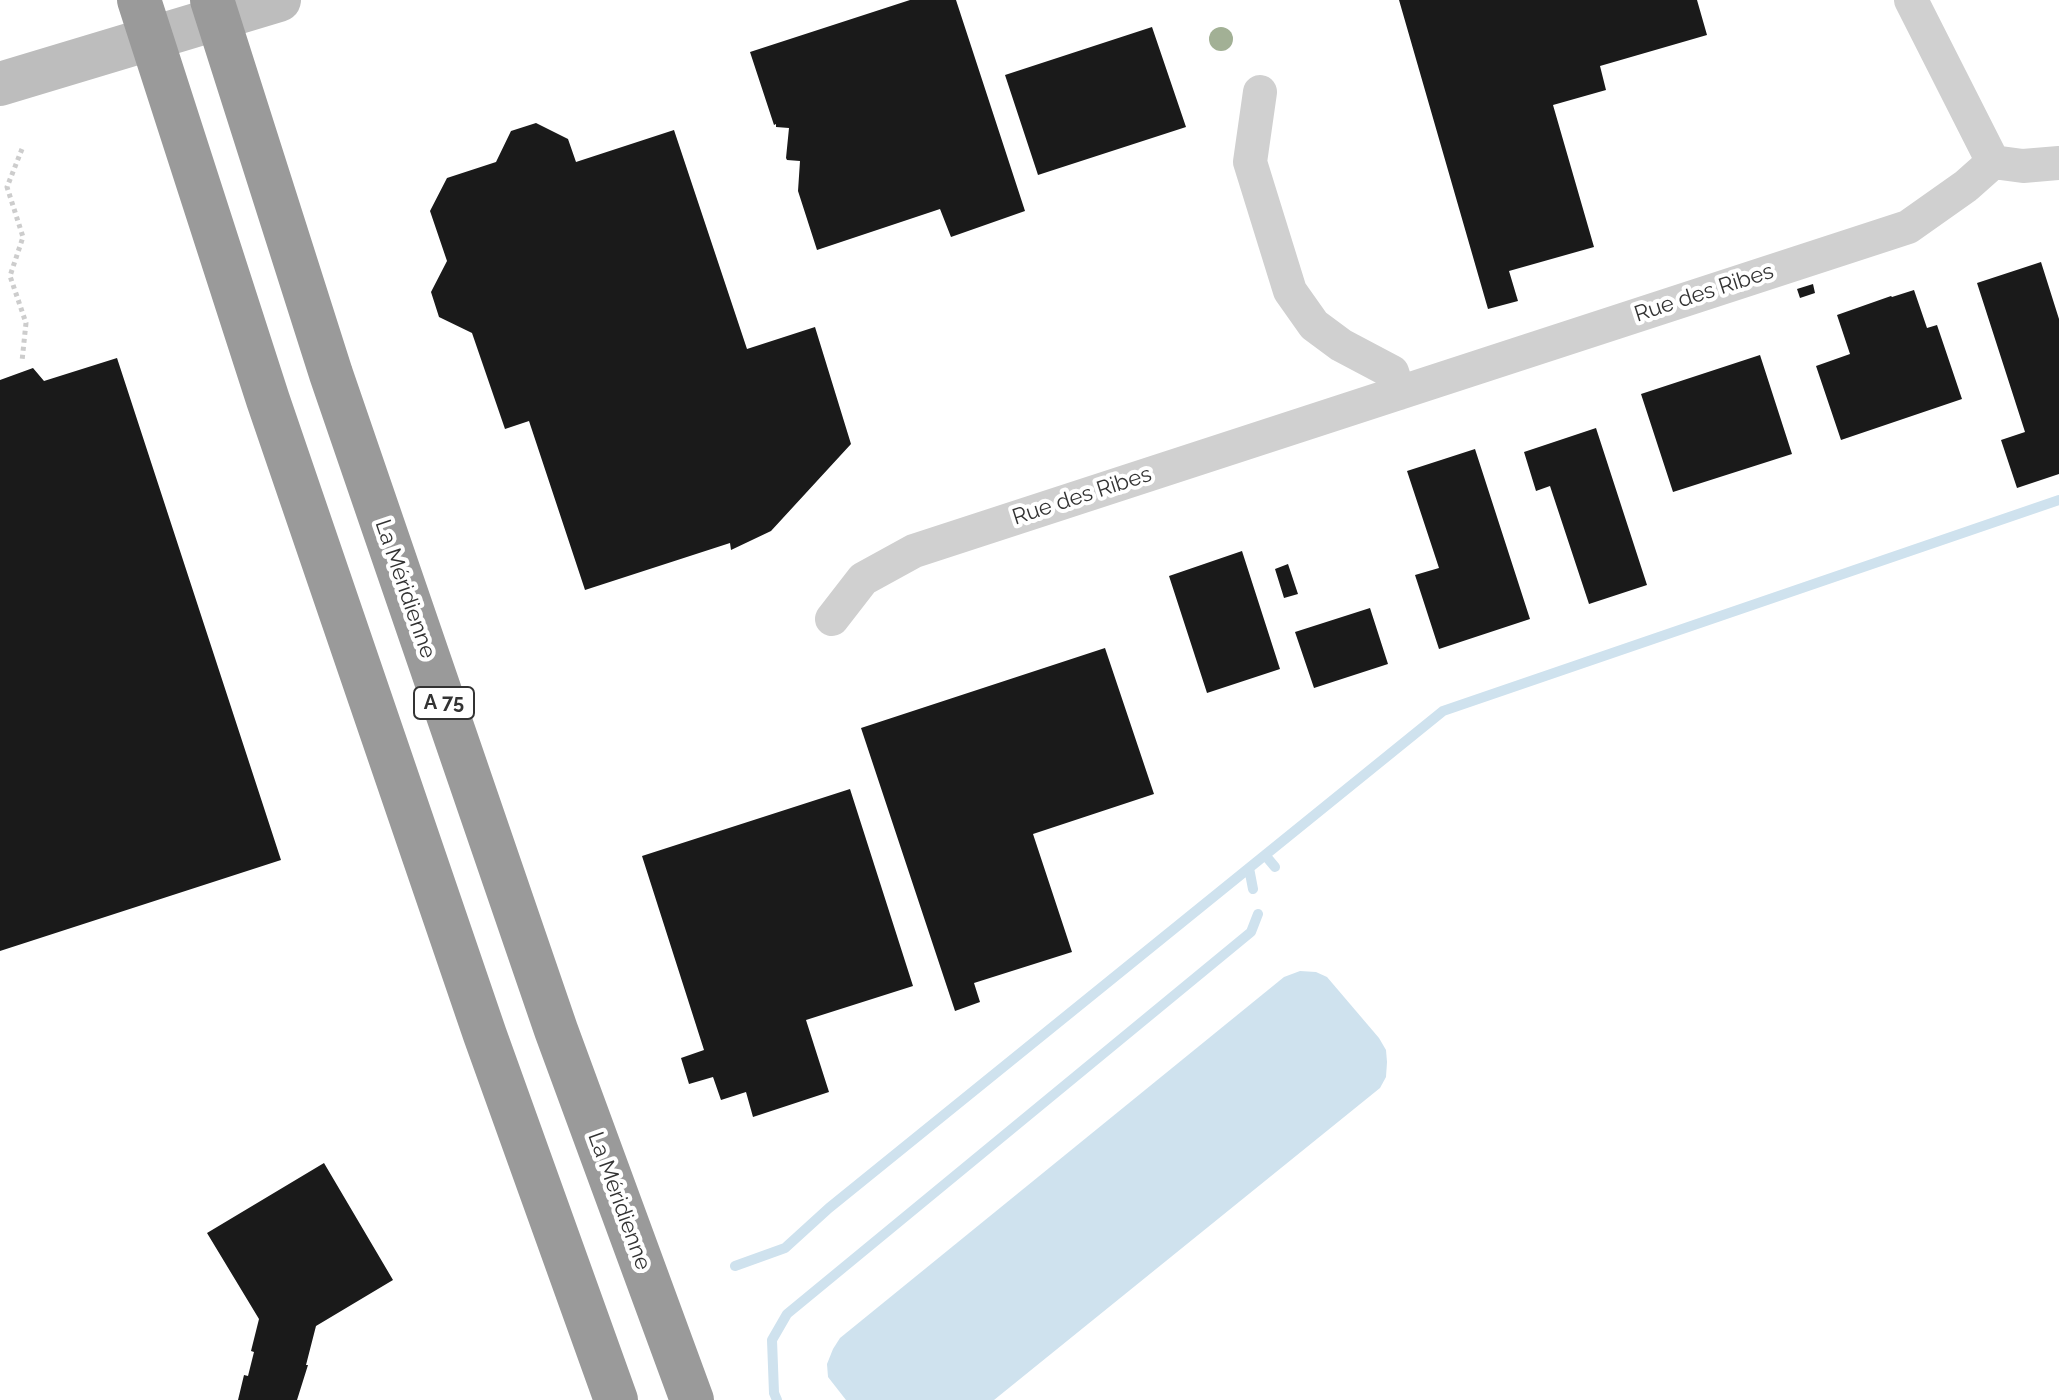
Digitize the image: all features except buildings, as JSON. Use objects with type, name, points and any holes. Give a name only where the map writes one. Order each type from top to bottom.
[{"type":"highway","points":[[139,0],[273,415],[485,1035],[616,1400]]},
{"type":"highway","name":"La Méridienne","points":[[212,0],[331,374],[536,970],[692,1400]]},
{"type":"main road","points":[[0,84],[279,0]]},
{"type":"street","points":[[1911,0],[1993,162],[2023,166],[2059,163]]},
{"type":"street","points":[[1260,92],[1250,162],[1290,291],[1314,325],[1341,345],[1392,372],[1399,393]]},
{"type":"street","name":"Rue des Ribes","points":[[832,619],[863,579],[914,551],[1908,227],[1966,186],[1993,162]]},
{"type":"path","points":[[22,149],[7,187],[23,237],[10,276],[26,323],[22,361]]},
{"type":"water","points":[[1300,971],[1316,972],[1327,977],[1379,1038],[1386,1050],[1387,1062],[1386,1077],[1380,1088],[994,1400],[846,1400],[828,1377],[827,1364],[840,1338],[1284,977]]},
{"type":"waterway","points":[[735,1266],[785,1248],[829,1208],[1443,711],[2059,500]]},
{"type":"waterway","points":[[1265,855],[1275,867]]},
{"type":"waterway","points":[[1249,868],[1253,889]]},
{"type":"waterway","points":[[777,1400],[774,1393],[772,1340],[787,1314],[1251,932],[1258,914]]}]
